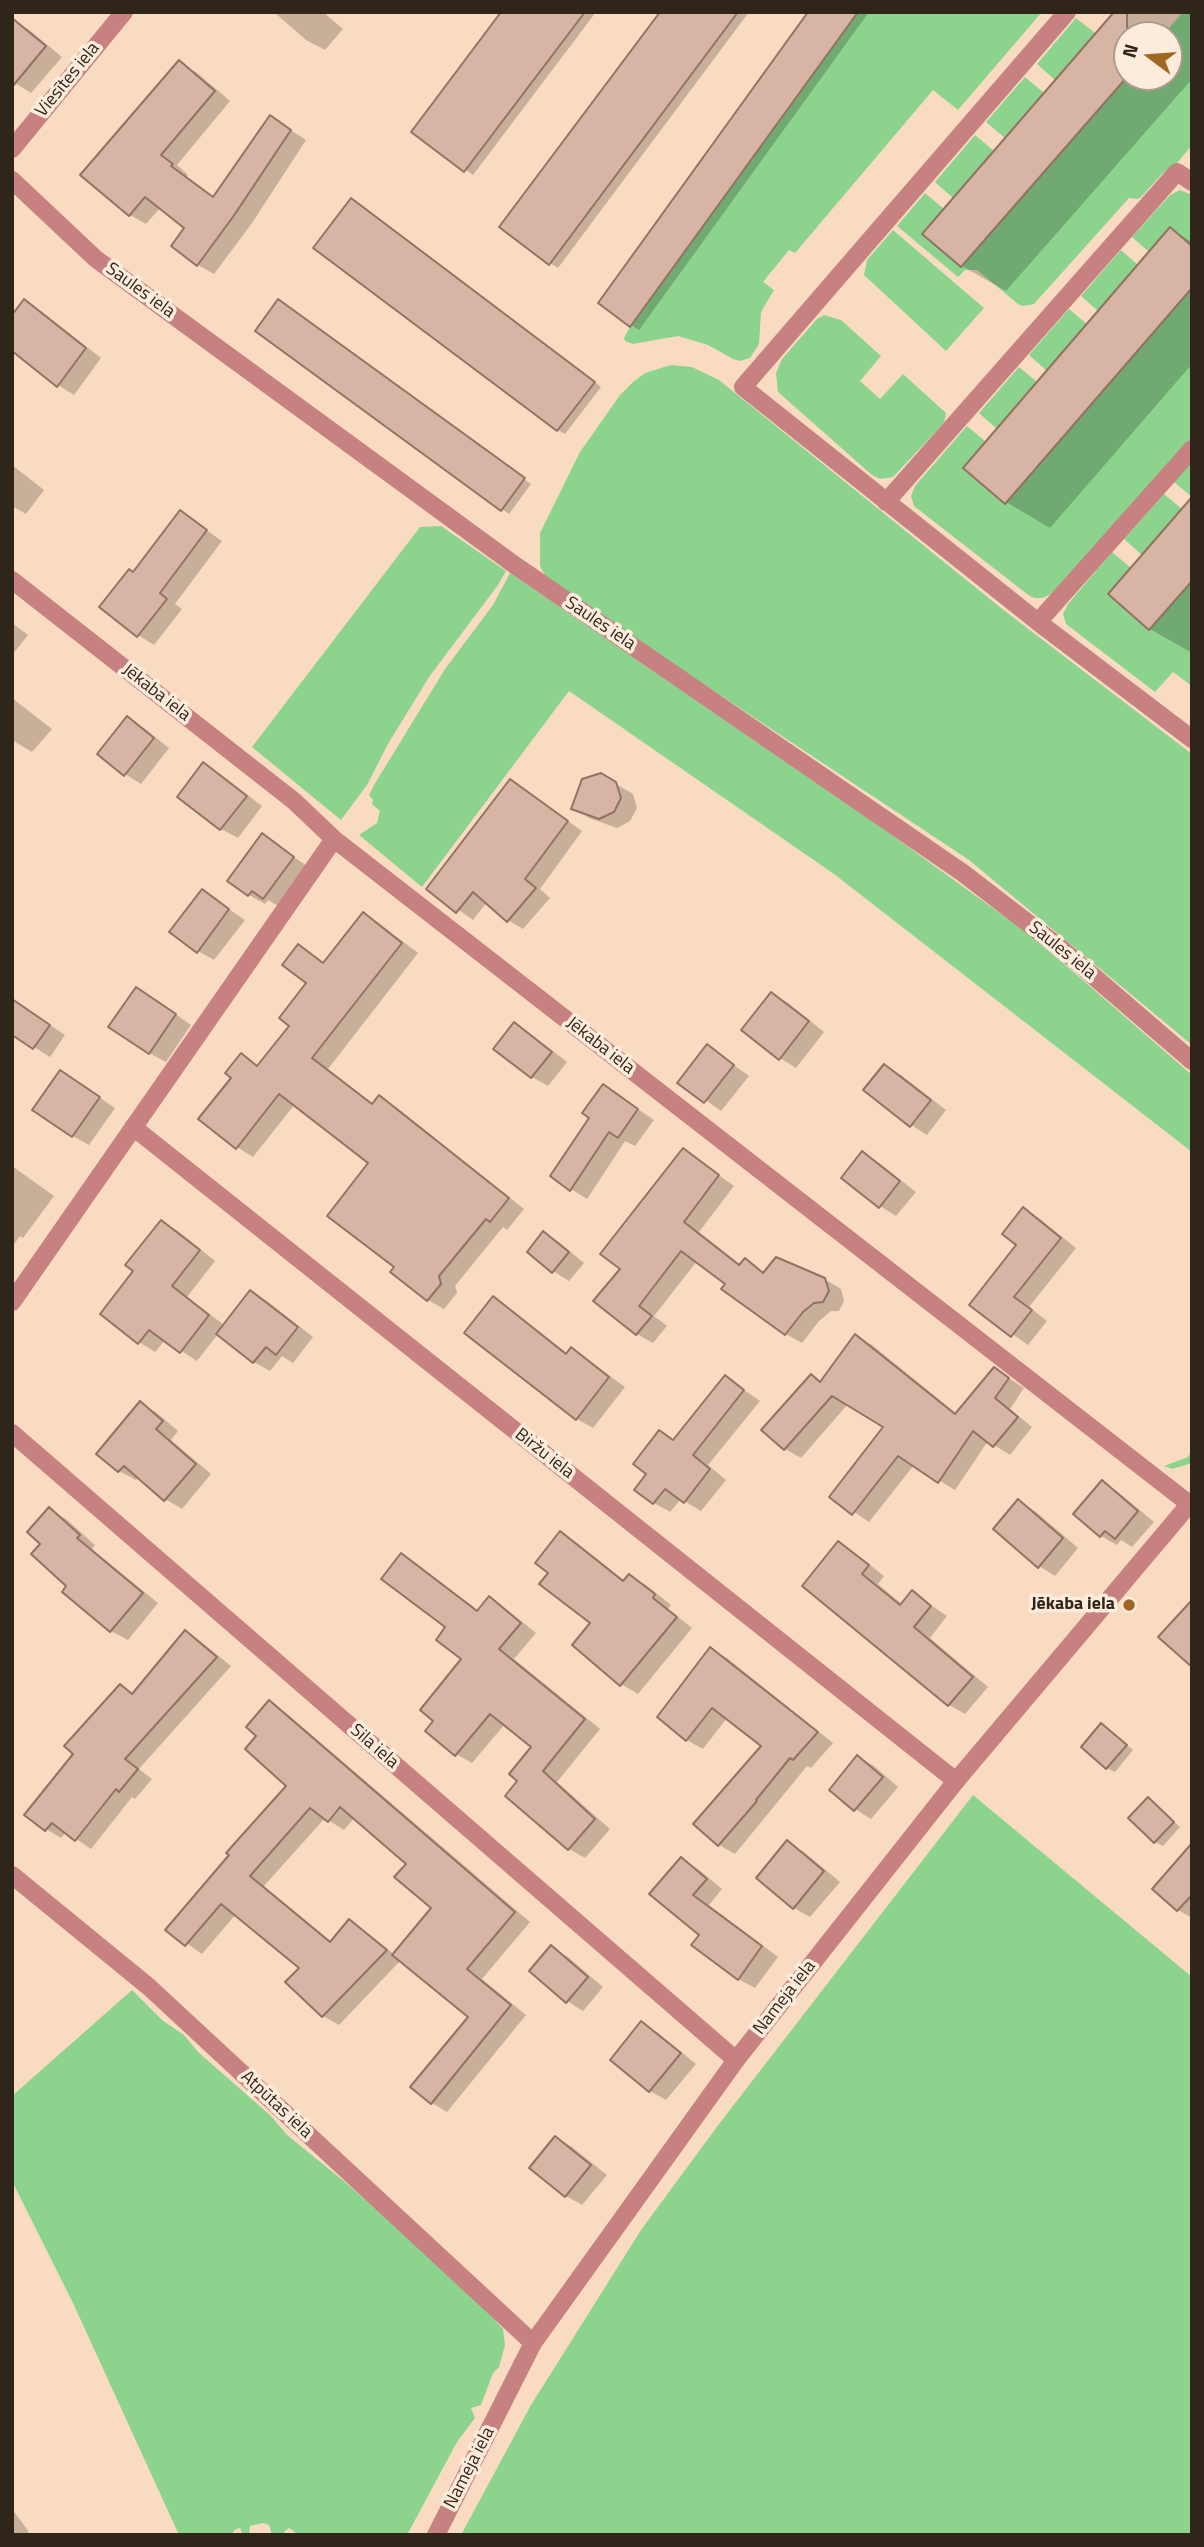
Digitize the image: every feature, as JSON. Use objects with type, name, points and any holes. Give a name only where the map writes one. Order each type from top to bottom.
[{"type":"street","name":"Viesītes iela","points":[[12,149],[124,12]]},
{"type":"street","points":[[1067,12],[743,387],[1038,622],[1192,739]]},
{"type":"street","points":[[886,502],[1177,172],[1192,182]]},
{"type":"street","name":"Saules iela","points":[[12,180],[96,259],[516,566],[963,873],[1063,950],[1192,1061]]},
{"type":"street","points":[[1038,622],[1192,449]]},
{"type":"street","name":"Jēkaba iela","points":[[12,580],[294,801],[334,839],[1191,1504]]},
{"type":"street","points":[[12,1302],[334,839]]},
{"type":"street","name":"Biržu iela","points":[[133,1127],[956,1781]]},
{"type":"street","name":"Sila iela","points":[[12,1433],[736,2060]]},
{"type":"street","name":"Nameja iela","points":[[436,2535],[533,2343],[736,2060],[956,1781],[1191,1504]]},
{"type":"street","name":"Atpūtas iela","points":[[12,1875],[149,1987],[533,2343]]},
{"type":"green space","points":[[858,12],[1042,12],[958,110],[933,90],[795,253],[789,250],[763,282],[774,290],[761,312],[759,344],[750,358],[740,361],[733,359],[708,345],[678,336],[633,344],[625,341],[630,327]]},
{"type":"green space","points":[[1183,12],[1192,12],[1192,145],[1142,196],[1138,199],[1129,198],[1034,304],[1018,304],[977,270],[965,270],[958,277],[897,226],[925,193],[944,209],[923,234],[961,267],[1115,91],[1183,91],[1183,21],[1175,21]]},
{"type":"green space","points":[[1076,18],[1095,33],[1055,80],[1037,64]]},
{"type":"green space","points":[[1025,77],[1044,93],[1005,138],[986,122]]},
{"type":"green space","points":[[975,135],[994,151],[953,198],[935,182]]},
{"type":"green space","points":[[1180,190],[1192,195],[1192,246],[1149,252],[1132,237],[1170,195]]},
{"type":"green space","points":[[893,230],[984,308],[946,351],[864,275],[867,260]]},
{"type":"green space","points":[[1121,250],[1138,265],[1098,311],[1081,296]]},
{"type":"green space","points":[[1192,288],[1192,438],[1051,594],[1034,598],[1027,594],[914,506],[911,496],[915,486],[967,426],[985,441],[963,468],[1005,503]]},
{"type":"green space","points":[[1069,309],[1087,324],[1047,371],[1029,355]]},
{"type":"green space","points":[[824,315],[841,320],[881,356],[860,381],[880,399],[903,374],[946,413],[944,423],[893,477],[880,479],[872,475],[778,392],[776,373],[782,359],[817,319]]},
{"type":"green space","points":[[671,365],[692,367],[719,380],[1001,608],[1192,754],[1192,1045],[969,860],[548,581],[540,566],[540,533],[580,452],[620,395],[633,382],[645,373]]},
{"type":"green space","points":[[1019,367],[1037,382],[997,429],[979,413]]},
{"type":"green space","points":[[1192,462],[1192,497],[1174,482]]},
{"type":"green space","points":[[1164,494],[1182,509],[1142,555],[1124,539]]},
{"type":"green space","points":[[441,526],[506,571],[429,677],[388,744],[367,785],[341,820],[252,747],[420,527]]},
{"type":"green space","points":[[1112,552],[1131,568],[1108,594],[1149,630],[1192,581],[1192,686],[1173,672],[1155,692],[1066,624],[1063,614],[1068,604]]},
{"type":"green space","points":[[510,573],[882,828],[1023,930],[1062,962],[1192,1075],[1192,1152],[834,874],[569,691],[422,887],[359,835],[377,823],[380,811],[372,804],[373,800],[369,795],[374,785],[445,669],[493,605]]},
{"type":"green space","points":[[1192,1450],[1192,1463],[1172,1469],[1164,1466],[1188,1457]]},
{"type":"green space","points":[[973,1795],[1192,1977],[1192,2535],[461,2535],[531,2405],[641,2230],[719,2124]]},
{"type":"green space","points":[[132,1990],[271,2116],[287,2135],[345,2182],[465,2288],[503,2329],[505,2345],[499,2367],[493,2373],[481,2405],[471,2408],[475,2418],[457,2442],[407,2535],[296,2535],[289,2528],[283,2535],[272,2535],[269,2525],[263,2523],[250,2526],[249,2535],[243,2535],[240,2528],[234,2530],[232,2535],[179,2535],[73,2303],[12,2181],[12,2096]]},
{"type":"building","points":[[501,12],[585,12],[464,172],[411,132]]},
{"type":"building","points":[[660,12],[738,12],[549,265],[499,227]]},
{"type":"building","points":[[808,12],[858,12],[630,327],[598,303]]},
{"type":"building","points":[[1114,12],[1127,12],[1127,21],[1113,21],[1115,91],[961,267],[922,234]]},
{"type":"building","points":[[12,18],[46,46],[12,87]]},
{"type":"building","points":[[179,60],[215,91],[161,155],[173,164],[171,166],[213,197],[270,115],[291,130],[197,266],[171,246],[184,228],[145,197],[129,216],[80,175]]},
{"type":"building","points":[[351,198],[595,382],[557,431],[313,248]]},
{"type":"building","points":[[1170,227],[1192,246],[1192,288],[1005,504],[963,468]]},
{"type":"building","points":[[24,299],[86,348],[57,387],[12,351],[12,315]]},
{"type":"building","points":[[278,299],[525,478],[501,511],[255,331]]},
{"type":"building","points":[[1192,497],[1192,581],[1149,630],[1108,594]]},
{"type":"building","points":[[180,510],[207,530],[160,593],[167,599],[137,637],[99,607],[129,569],[133,572]]},
{"type":"building","points":[[127,716],[154,738],[124,776],[97,754]]},
{"type":"building","points":[[203,762],[247,796],[220,830],[177,797]]},
{"type":"building","points":[[601,773],[616,782],[621,798],[614,812],[599,819],[571,809],[582,779]]},
{"type":"building","points":[[510,779],[568,821],[525,879],[536,888],[507,922],[473,892],[456,913],[426,889]]},
{"type":"building","points":[[262,833],[294,857],[263,899],[252,891],[248,896],[227,881]]},
{"type":"building","points":[[202,889],[229,909],[197,953],[169,932]]},
{"type":"building","points":[[363,912],[402,943],[312,1058],[372,1104],[379,1095],[509,1198],[490,1222],[486,1219],[439,1276],[441,1284],[427,1301],[390,1272],[394,1267],[327,1216],[368,1163],[279,1094],[236,1149],[198,1119],[231,1078],[225,1073],[241,1053],[257,1066],[289,1026],[279,1018],[306,983],[282,965],[298,944],[323,963]]},
{"type":"building","points":[[136,987],[176,1014],[149,1054],[108,1027]]},
{"type":"building","points":[[771,992],[809,1021],[779,1060],[741,1030]]},
{"type":"building","points":[[12,999],[50,1025],[33,1049],[12,1035]]},
{"type":"building","points":[[514,1022],[552,1052],[531,1078],[493,1049]]},
{"type":"building","points":[[707,1044],[734,1065],[704,1103],[677,1083]]},
{"type":"building","points":[[884,1064],[931,1100],[910,1127],[863,1090]]},
{"type":"building","points":[[60,1070],[100,1097],[72,1137],[32,1110]]},
{"type":"building","points":[[603,1084],[638,1109],[618,1138],[609,1132],[570,1191],[550,1176],[589,1118],[582,1113]]},
{"type":"building","points":[[683,1148],[719,1175],[684,1222],[739,1265],[745,1258],[763,1273],[776,1257],[825,1278],[829,1291],[823,1302],[814,1303],[803,1312],[785,1335],[721,1289],[725,1284],[681,1251],[639,1306],[652,1316],[636,1335],[593,1301],[620,1269],[600,1254]]},
{"type":"building","points":[[862,1151],[900,1181],[879,1208],[841,1178]]},
{"type":"building","points":[[1023,1207],[1061,1238],[1014,1297],[1032,1310],[1011,1337],[969,1305],[1016,1245],[1002,1234]]},
{"type":"building","points":[[161,1220],[200,1250],[172,1286],[209,1315],[180,1353],[149,1330],[138,1344],[100,1314],[133,1271],[125,1265]]},
{"type":"building","points":[[543,1231],[569,1252],[552,1273],[527,1252]]},
{"type":"building","points":[[250,1290],[298,1327],[276,1355],[266,1347],[253,1363],[216,1334]]},
{"type":"building","points":[[493,1296],[566,1354],[571,1347],[609,1377],[576,1420],[464,1333]]},
{"type":"building","points":[[855,1334],[955,1414],[994,1367],[1009,1378],[995,1398],[1018,1417],[993,1447],[973,1431],[938,1483],[898,1456],[852,1515],[829,1497],[883,1427],[832,1396],[784,1450],[761,1430],[811,1374],[820,1382]]},
{"type":"building","points":[[725,1375],[744,1390],[693,1455],[710,1469],[684,1503],[665,1489],[653,1504],[634,1490],[646,1474],[633,1464],[659,1430],[673,1440]]},
{"type":"building","points":[[140,1401],[163,1421],[156,1429],[196,1464],[164,1501],[124,1466],[118,1472],[96,1454]]},
{"type":"building","points":[[1102,1480],[1138,1511],[1115,1539],[1105,1531],[1100,1537],[1073,1514]]},
{"type":"building","points":[[1018,1499],[1063,1538],[1038,1568],[993,1529]]},
{"type":"building","points":[[49,1507],[80,1535],[77,1538],[143,1593],[110,1632],[62,1592],[66,1586],[31,1554],[40,1544],[27,1532]]},
{"type":"building","points":[[560,1531],[623,1581],[629,1574],[655,1594],[653,1598],[677,1617],[620,1686],[572,1645],[590,1623],[539,1584],[548,1573],[535,1563]]},
{"type":"building","points":[[838,1541],[869,1565],[862,1574],[900,1605],[912,1590],[931,1606],[914,1627],[973,1677],[948,1706],[802,1586]]},
{"type":"building","points":[[401,1553],[477,1611],[489,1596],[521,1623],[499,1649],[585,1719],[543,1771],[595,1819],[568,1850],[505,1796],[517,1781],[509,1774],[531,1747],[490,1714],[455,1756],[425,1731],[433,1721],[420,1710],[461,1659],[436,1640],[445,1627],[381,1579]]},
{"type":"building","points":[[1192,1600],[1192,1667],[1158,1637]]},
{"type":"building","points":[[185,1630],[217,1657],[125,1759],[138,1769],[119,1792],[116,1789],[75,1841],[52,1823],[45,1831],[24,1815],[73,1754],[64,1746],[120,1684],[132,1694]]},
{"type":"building","points":[[710,1647],[818,1732],[793,1760],[790,1758],[718,1846],[693,1824],[761,1746],[712,1708],[686,1741],[657,1717]]},
{"type":"building","points":[[269,1700],[515,1912],[467,1969],[511,2005],[431,2104],[410,2087],[468,2017],[392,1955],[431,1908],[394,1877],[406,1864],[340,1807],[328,1822],[310,1808],[250,1876],[330,1942],[349,1919],[387,1950],[322,2017],[285,1982],[299,1968],[221,1904],[185,1946],[165,1930],[229,1855],[226,1853],[286,1786],[245,1749],[256,1736],[246,1727]]},
{"type":"building","points":[[1101,1723],[1127,1745],[1106,1769],[1081,1747]]},
{"type":"building","points":[[857,1755],[883,1777],[854,1811],[829,1790]]},
{"type":"building","points":[[1148,1797],[1174,1822],[1154,1843],[1128,1818]]},
{"type":"building","points":[[787,1840],[824,1871],[793,1909],[756,1878]]},
{"type":"building","points":[[1192,1843],[1192,1895],[1177,1911],[1152,1889]]},
{"type":"building","points":[[681,1857],[707,1879],[693,1895],[762,1946],[738,1980],[691,1945],[699,1935],[649,1894]]},
{"type":"building","points":[[551,1945],[588,1977],[566,2003],[529,1971]]},
{"type":"building","points":[[641,2021],[681,2053],[649,2092],[610,2060]]},
{"type":"building","points":[[555,2136],[591,2165],[565,2197],[529,2168]]},
{"type":"place","name":"Jēkaba iela","points":[[1129,1605]]}]
